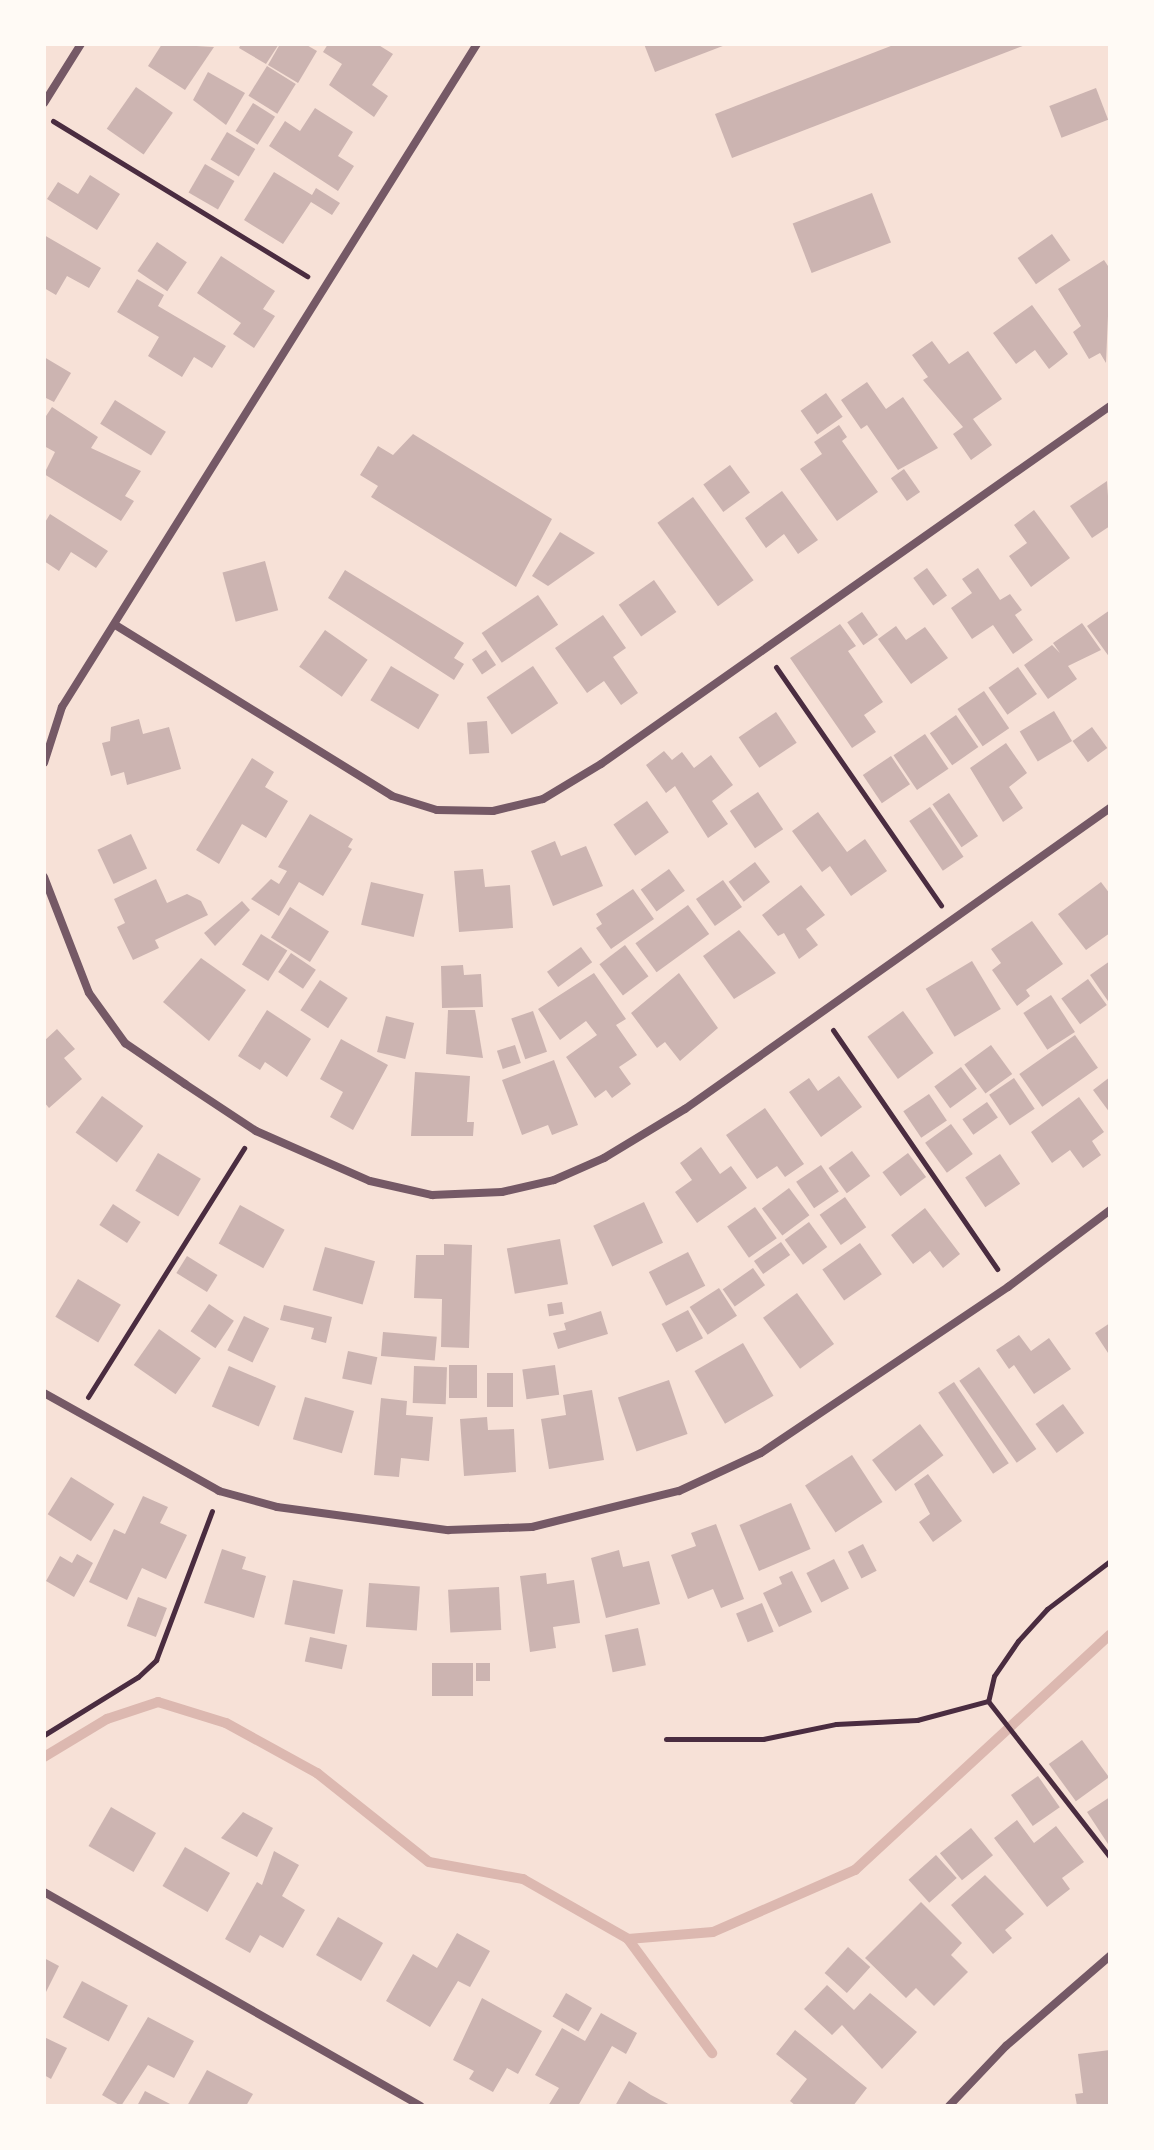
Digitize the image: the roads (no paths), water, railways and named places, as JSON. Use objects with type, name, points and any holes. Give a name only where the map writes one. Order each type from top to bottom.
[{"type":"street","points":[[44,103],[81,44]]},
{"type":"street","points":[[44,763],[62,707],[117,626],[477,44]]},
{"type":"street","points":[[117,626],[392,796],[437,810],[493,811],[543,799],[1110,406]]},
{"type":"street","points":[[44,877],[89,993],[125,1043],[256,1131],[370,1181],[432,1195],[502,1192],[554,1180],[604,1158],[685,1109],[1110,808]]},
{"type":"street","points":[[44,1393],[219,1491],[277,1507],[448,1530],[532,1527],[590,1516],[679,1491],[761,1453],[1008,1287],[1110,1210]]},
{"type":"street","points":[[44,1892],[420,2106]]},
{"type":"street","points":[[949,2106],[1006,2046],[1110,1956]]},
{"type":"waterway","points":[[628,1939],[713,1932],[855,1870],[1110,1635]]},
{"type":"waterway","points":[[44,1757],[107,1719],[158,1702],[226,1723],[317,1773],[429,1862],[523,1879],[628,1939],[712,2053]]}]
